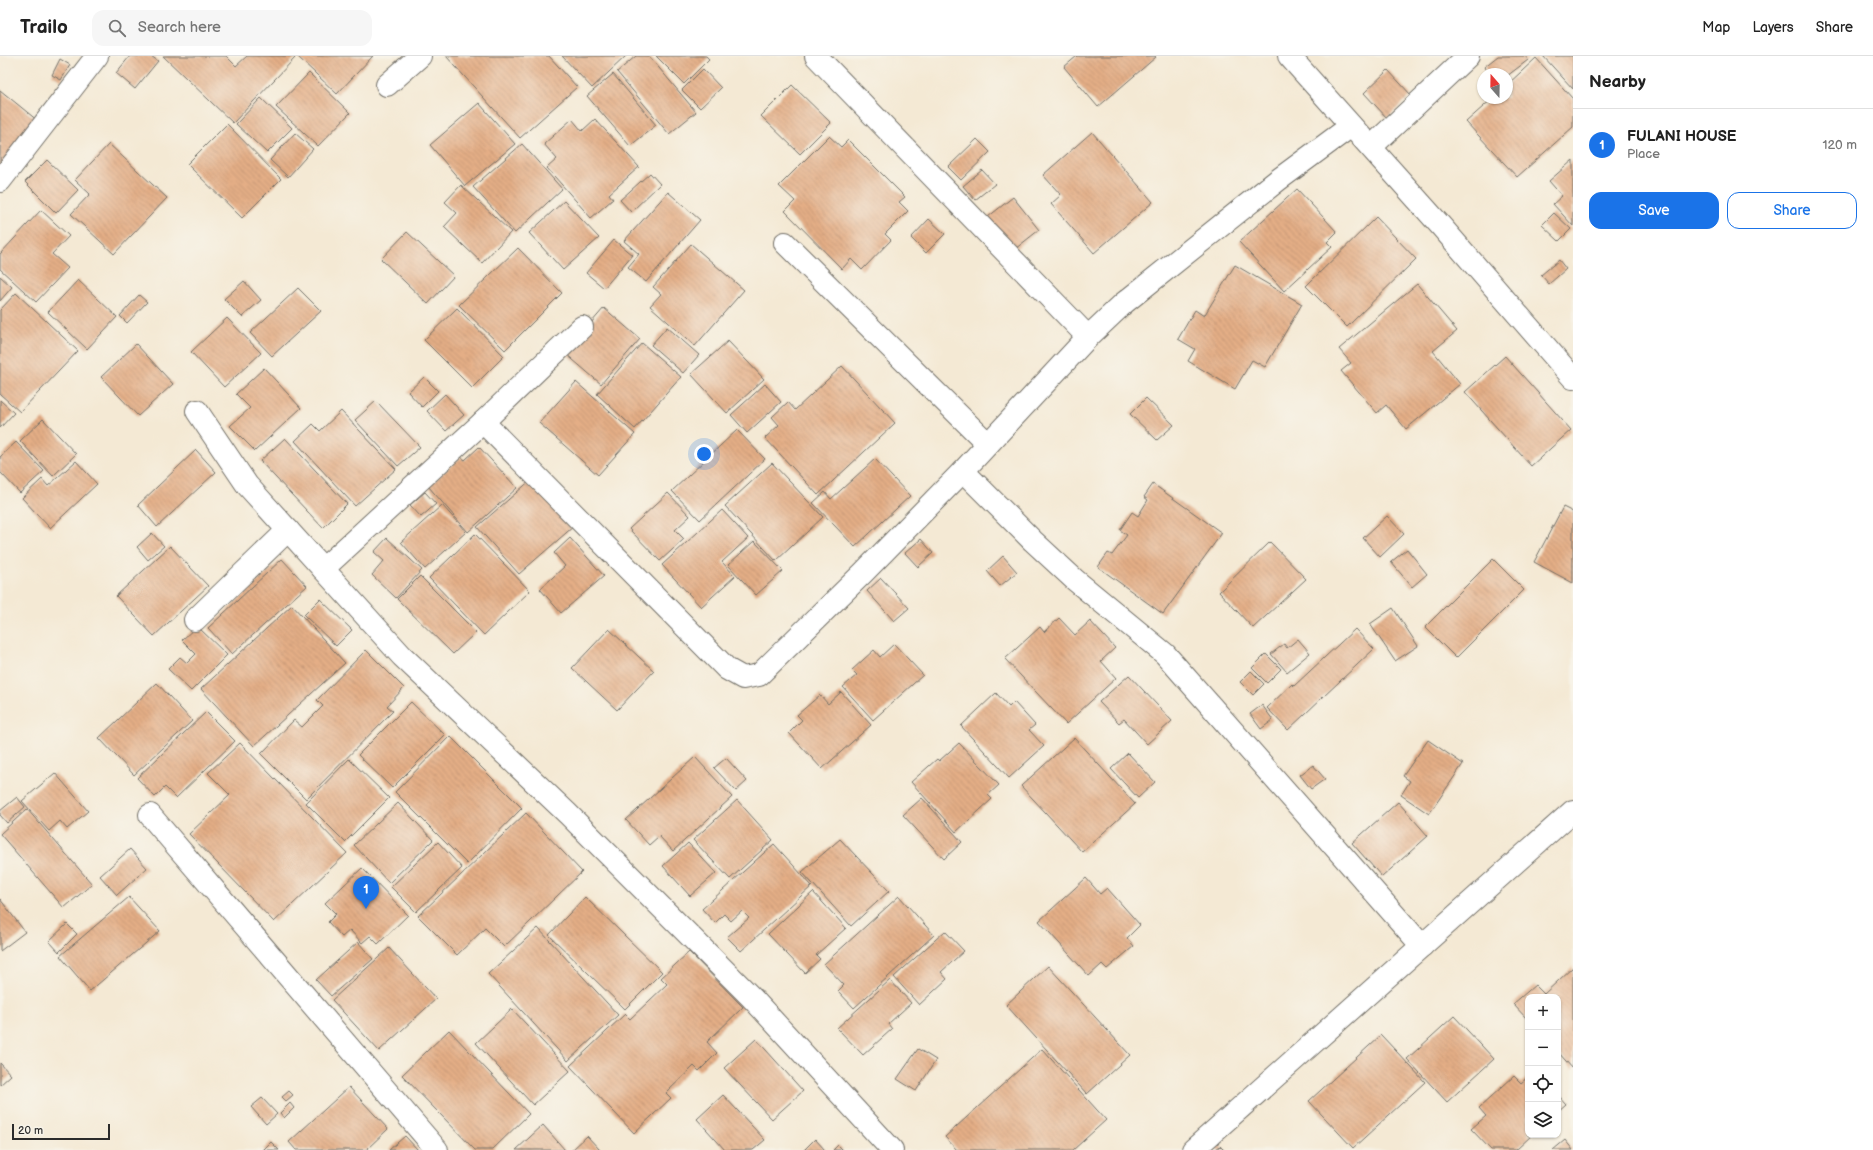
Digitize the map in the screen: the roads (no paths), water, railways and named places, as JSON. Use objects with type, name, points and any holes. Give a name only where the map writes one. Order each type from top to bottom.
[{"type":"street","points":[[0,181],[97,56]]},
{"type":"street","points":[[387,85],[420,56]]},
{"type":"street","points":[[816,56],[1088,337]]},
{"type":"street","points":[[1289,56],[1371,147],[1573,378]]},
{"type":"street","points":[[1371,147],[1468,56]]},
{"type":"street","points":[[483,422],[727,669],[743,678],[758,675],[863,573],[963,471],[1088,337],[1124,303],[1278,180],[1351,126]]},
{"type":"street","points":[[785,243],[988,444]]},
{"type":"street","points":[[323,569],[483,422],[582,327]]},
{"type":"street","points":[[197,412],[247,485],[402,656],[568,814],[752,998],[892,1150]]},
{"type":"street","points":[[963,471],[1033,541],[1075,580],[1165,654],[1422,946]]},
{"type":"street","points":[[195,620],[288,530]]},
{"type":"street","points":[[1193,1150],[1573,811]]},
{"type":"street","points":[[150,815],[437,1150]]},
{"type":"place","name":"FULANI HOUSE","points":[[366,909]]}]
